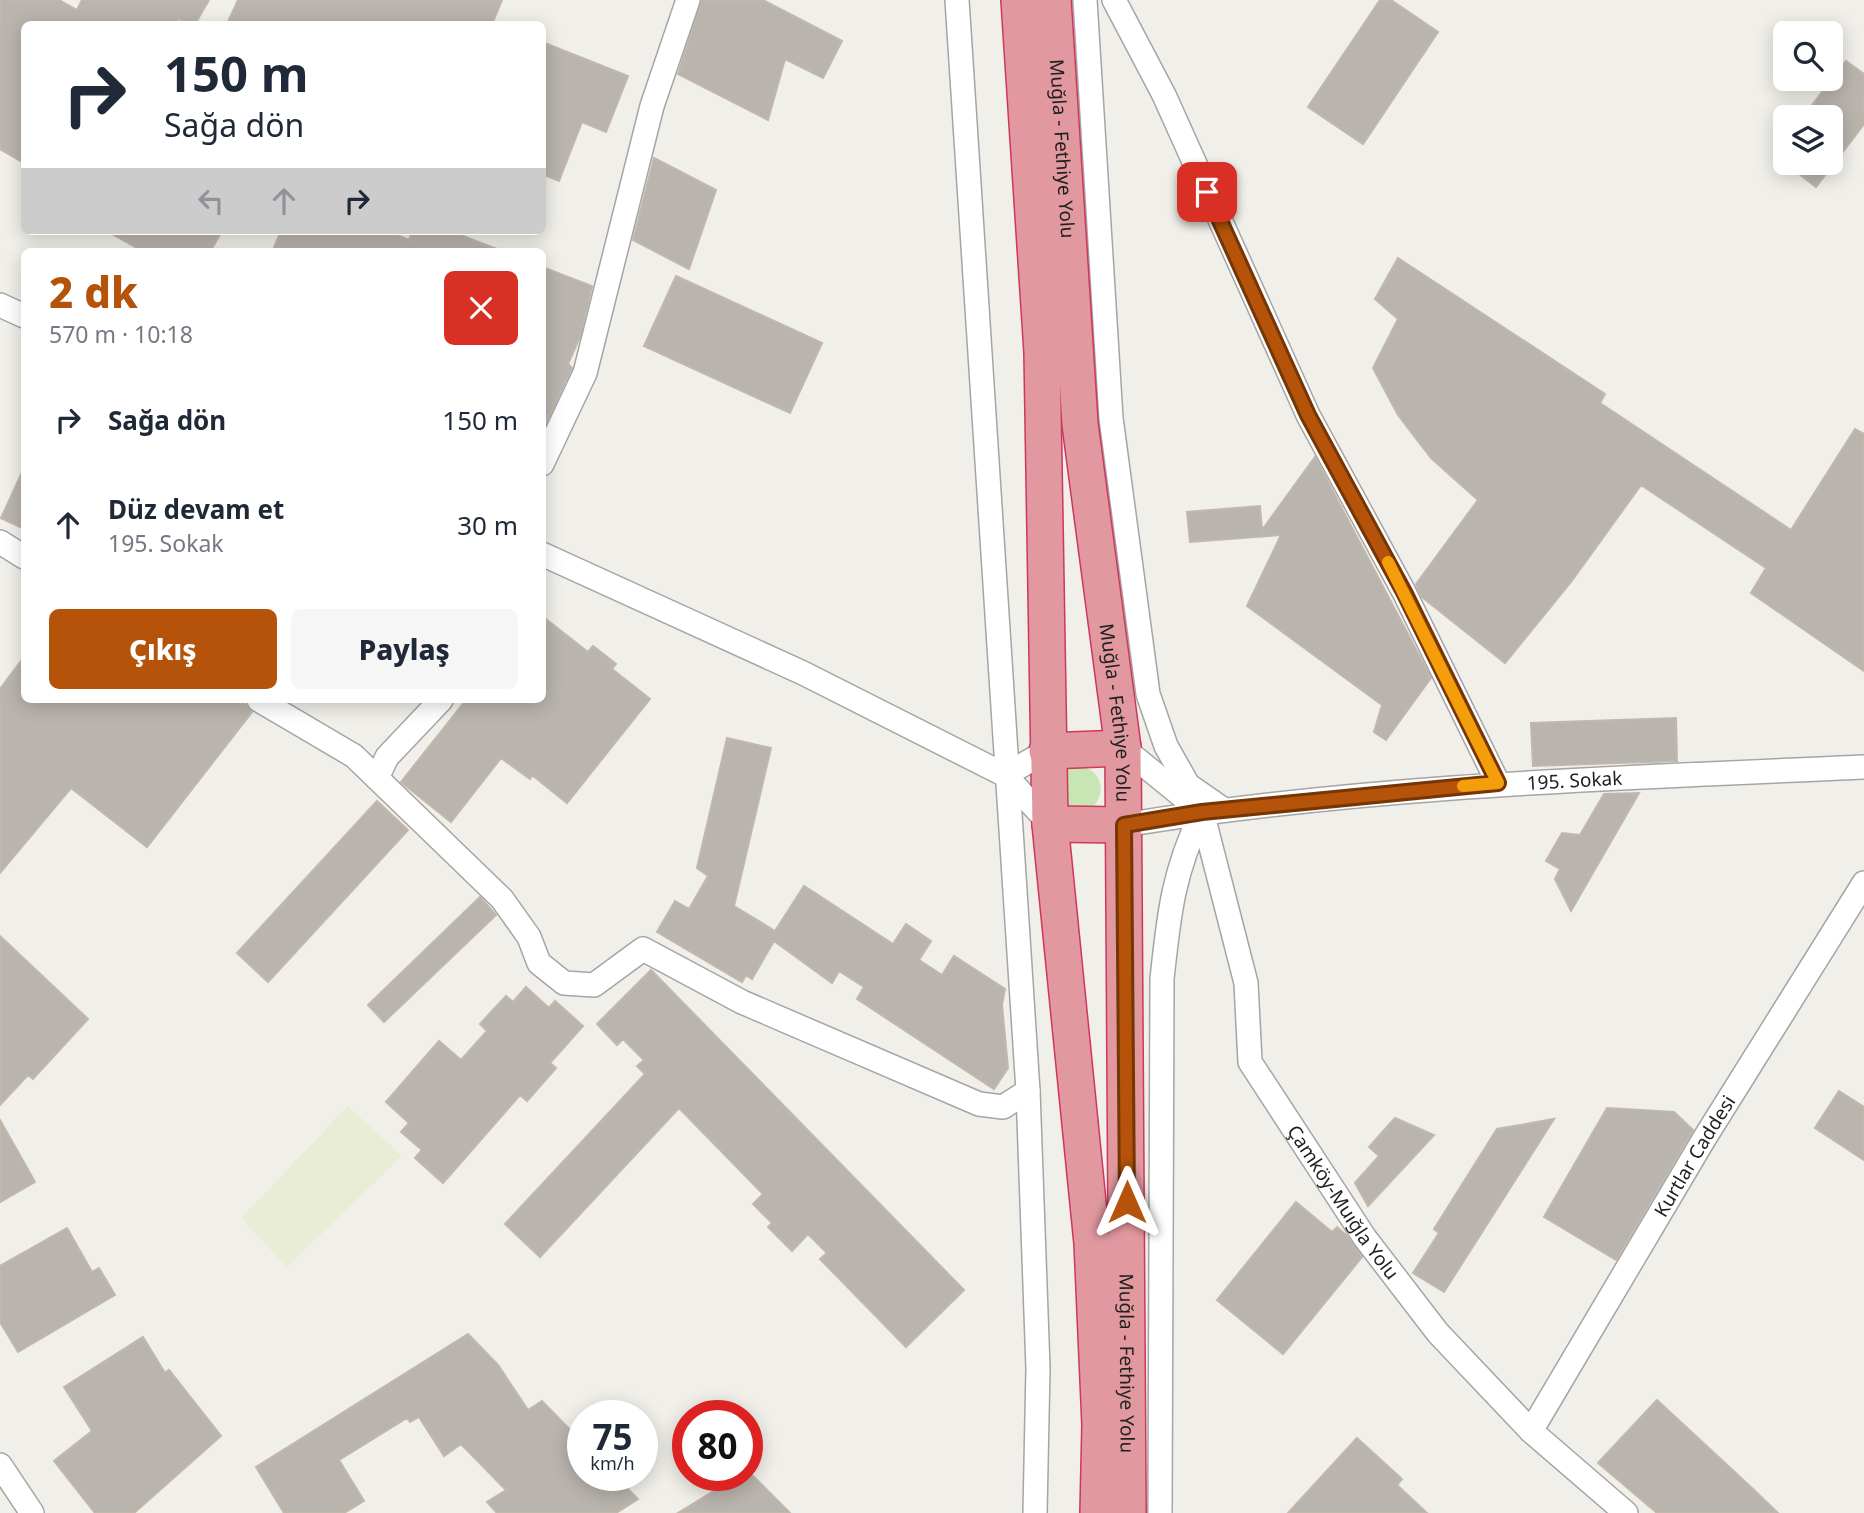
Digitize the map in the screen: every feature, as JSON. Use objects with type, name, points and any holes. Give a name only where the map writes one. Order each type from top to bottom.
[{"type":"highway","name":"Muğla - Fethiye Yolu","points":[[1019,0],[1042,352],[1050,824],[1091,1243],[1100,1425],[1098,1513]]},
{"type":"highway","name":"Muğla - Fethiye Yolu","points":[[1053,0],[1080,424],[1123,748],[1128,1513]]},
{"type":"highway","points":[[1047,751],[1123,748]]},
{"type":"highway","points":[[1050,824],[1124,825]]},
{"type":"street","points":[[546,456],[585,373],[652,106],[688,0]]},
{"type":"street","points":[[957,0],[1005,775],[1028,1091],[1038,1368],[1035,1513]]},
{"type":"street","points":[[1085,0],[1111,418],[1148,694],[1166,746],[1188,785],[1213,811]]},
{"type":"street","points":[[1114,0],[1164,95],[1303,404],[1404,592],[1498,783]]},
{"type":"street","points":[[0,304],[21,314]]},
{"type":"street","points":[[0,542],[21,555]]},
{"type":"street","points":[[546,556],[803,673],[1005,775],[1050,824]]},
{"type":"street","points":[[264,703],[354,755],[502,899],[529,937],[540,963],[564,983],[594,985],[643,949],[741,1002],[979,1104],[1003,1107],[1028,1091]]},
{"type":"street","points":[[377,778],[387,757],[437,703]]},
{"type":"street","points":[[1123,748],[1213,811]]},
{"type":"street","points":[[1005,775],[1047,751]]},
{"type":"street","name":"195. Sokak","points":[[1124,825],[1213,811],[1498,783],[1864,767]]},
{"type":"street","points":[[1160,1513],[1162,979],[1170,903],[1183,852],[1213,811]]},
{"type":"street","name":"Çamköy-Muığla Yolu","points":[[1213,811],[1246,984],[1250,1062],[1365,1238],[1437,1334],[1531,1431],[1626,1513]]},
{"type":"street","name":"Kurtlar Caddesi","points":[[1531,1431],[1704,1139],[1864,883]]},
{"type":"street","points":[[0,1465],[32,1513]]},
{"type":"green space","points":[[1076,766],[1091,771],[1099,781],[1100,794],[1092,808],[1063,807],[1062,772]]},
{"type":"green space","points":[[348,1106],[402,1156],[287,1267],[241,1218]]},
{"type":"building","points":[[0,0],[59,0],[77,10],[82,0],[209,0],[197,21],[21,21],[21,161],[0,149]]},
{"type":"building","points":[[238,0],[502,0],[493,21],[228,21]]},
{"type":"building","points":[[702,0],[763,0],[842,41],[823,78],[785,59],[768,120],[678,74]]},
{"type":"building","points":[[1380,0],[1391,0],[1438,32],[1363,144],[1308,107]]},
{"type":"building","points":[[546,44],[628,76],[606,132],[582,122],[559,181],[546,176]]},
{"type":"building","points":[[1846,61],[1864,74],[1864,124],[1843,152],[1843,105],[1812,105],[1823,91],[1843,91],[1843,65]]},
{"type":"building","points":[[654,158],[716,190],[689,269],[633,240]]},
{"type":"building","points":[[1800,175],[1825,175],[1816,187]]},
{"type":"building","points":[[114,235],[220,235],[212,248],[137,248]]},
{"type":"building","points":[[279,235],[397,235],[409,240],[411,235],[460,235],[494,248],[274,248]]},
{"type":"building","points":[[1398,258],[1605,394],[1600,403],[1791,530],[1855,429],[1864,434],[1864,671],[1751,593],[1766,568],[1641,485],[1571,582],[1505,663],[1422,597],[1416,584],[1478,500],[1431,458],[1398,415],[1373,368],[1398,319],[1375,299]]},
{"type":"building","points":[[546,269],[592,286],[580,337],[568,364],[572,368],[546,423]]},
{"type":"building","points":[[676,276],[822,343],[790,413],[644,346]]},
{"type":"building","points":[[1315,457],[1431,678],[1386,740],[1374,732],[1382,705],[1247,606],[1281,535],[1190,542],[1187,512],[1260,506],[1262,530]]},
{"type":"building","points":[[21,475],[21,528],[1,518]]},
{"type":"building","points":[[546,619],[588,652],[593,646],[616,664],[612,669],[650,699],[567,803],[532,775],[530,779],[501,758],[451,822],[401,782],[464,703],[546,703]]},
{"type":"building","points":[[21,661],[21,703],[244,703],[252,712],[147,847],[71,788],[0,873],[0,689]]},
{"type":"building","points":[[1676,718],[1677,761],[1533,766],[1531,723]]},
{"type":"building","points":[[727,738],[771,748],[734,906],[775,931],[804,886],[893,944],[906,924],[931,941],[919,960],[942,975],[954,956],[1005,989],[1002,1005],[1008,1068],[994,1089],[857,999],[864,987],[839,971],[832,983],[774,941],[752,979],[746,975],[742,982],[657,932],[675,901],[689,909],[708,876],[697,868]]},
{"type":"building","points":[[1639,793],[1571,911],[1555,879],[1560,869],[1546,861],[1562,833],[1580,835],[1604,794]]},
{"type":"building","points":[[377,801],[408,830],[268,982],[237,953]]},
{"type":"building","points":[[480,897],[496,915],[384,1022],[368,1005]]},
{"type":"building","points":[[0,936],[88,1019],[33,1079],[28,1075],[0,1105]]},
{"type":"building","points":[[651,970],[964,1290],[906,1347],[820,1259],[827,1253],[808,1234],[792,1251],[768,1227],[772,1223],[753,1204],[763,1194],[679,1108],[540,1257],[505,1224],[645,1074],[637,1066],[644,1060],[623,1039],[617,1045],[597,1024]]},
{"type":"building","points":[[526,987],[549,1008],[555,1001],[583,1026],[550,1063],[556,1068],[527,1101],[520,1095],[443,1183],[415,1158],[422,1150],[401,1132],[409,1123],[386,1102],[439,1041],[461,1060],[487,1031],[480,1024],[506,996],[513,1002]]},
{"type":"building","points":[[1839,1091],[1864,1107],[1864,1160],[1815,1128]]},
{"type":"building","points":[[1607,1108],[1674,1112],[1693,1130],[1616,1260],[1544,1217]]},
{"type":"building","points":[[1395,1118],[1434,1135],[1368,1206],[1355,1183],[1379,1156],[1369,1147]]},
{"type":"building","points":[[1554,1119],[1444,1292],[1413,1273],[1439,1233],[1434,1229],[1497,1129]]},
{"type":"building","points":[[0,1120],[35,1182],[0,1202]]},
{"type":"building","points":[[1296,1202],[1332,1232],[1337,1227],[1362,1257],[1283,1354],[1217,1300]]},
{"type":"building","points":[[67,1228],[92,1272],[99,1268],[115,1295],[18,1352],[0,1322],[0,1266]]},
{"type":"building","points":[[468,1334],[498,1365],[528,1410],[542,1401],[567,1427],[567,1491],[630,1491],[638,1499],[616,1513],[497,1513],[487,1502],[506,1490],[461,1444],[444,1456],[419,1417],[410,1422],[407,1418],[339,1460],[364,1501],[344,1513],[284,1513],[256,1467]]},
{"type":"building","points":[[143,1337],[165,1373],[169,1370],[221,1436],[134,1513],[95,1513],[54,1461],[92,1431],[64,1387]]},
{"type":"building","points":[[1657,1400],[1778,1513],[1657,1513],[1598,1463]]},
{"type":"building","points":[[1357,1438],[1402,1479],[1397,1485],[1427,1513],[1288,1513]]},
{"type":"building","points":[[763,1486],[790,1513],[678,1513],[714,1491],[763,1491]]},
{"type":"slow traffic","points":[[1388,562],[1498,783],[1463,786]]},
{"type":"route","points":[[1127,1202],[1124,825],[1202,812],[1498,783],[1404,592],[1308,415],[1207,192]]}]
